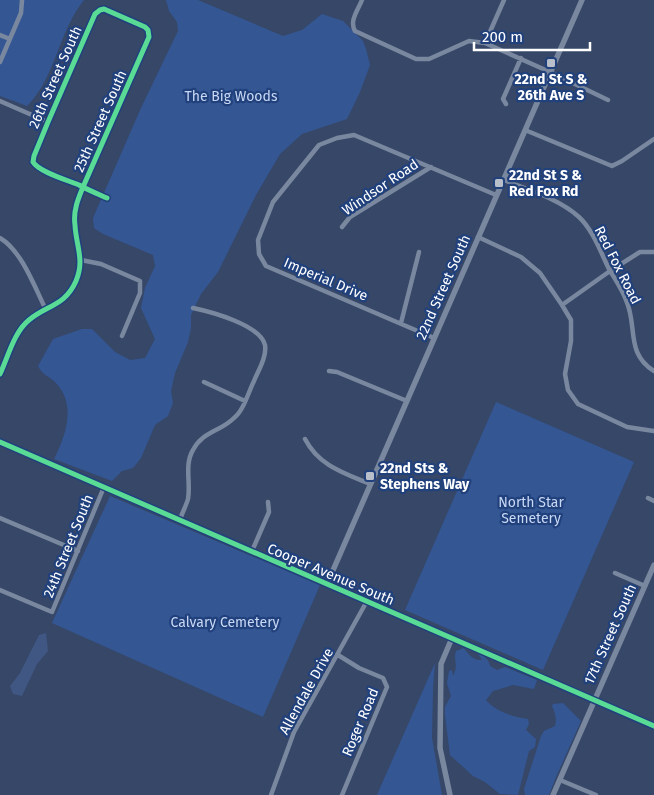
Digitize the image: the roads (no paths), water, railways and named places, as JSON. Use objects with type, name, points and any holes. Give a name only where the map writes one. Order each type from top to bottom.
[{"type":"street","points":[[0,62],[21,13],[22,0]]},
{"type":"street","points":[[362,0],[352,22],[355,32],[416,59],[429,60],[469,41],[485,42],[608,100]]},
{"type":"street","points":[[485,42],[504,0]]},
{"type":"street","name":"22nd Street South","points":[[327,584],[582,0]]},
{"type":"street","name":"25th Street South","points":[[0,374],[22,327],[29,320],[60,302],[73,286],[81,260],[74,219],[77,202],[149,37],[148,30],[145,27],[104,9],[95,14]]},
{"type":"street","name":"26th Street South","points":[[83,187],[35,166],[33,162],[36,149],[95,14]]},
{"type":"street","points":[[0,35],[10,39]]},
{"type":"street","points":[[506,104],[503,99],[521,58]]},
{"type":"street","points":[[0,101],[48,122]]},
{"type":"street","points":[[525,130],[612,166],[654,139]]},
{"type":"street","name":"Imperial Drive","points":[[434,338],[266,266],[259,254],[258,240],[273,202],[319,145],[337,138],[354,135],[496,195]]},
{"type":"street","name":"Windsor Road","points":[[342,227],[350,217],[431,167]]},
{"type":"street","name":"Red Fox Road","points":[[504,180],[566,206],[580,218],[589,230],[626,300],[633,324],[633,343],[636,352],[640,359],[654,371]]},
{"type":"street","points":[[83,187],[108,198]]},
{"type":"street","points":[[478,237],[521,257],[540,273],[562,305],[570,320],[572,341],[565,374],[568,390],[578,404],[627,427],[654,431]]},
{"type":"street","points":[[0,238],[11,246],[18,255],[46,310]]},
{"type":"street","points":[[401,323],[419,252]]},
{"type":"street","points":[[562,305],[640,252],[654,252]]},
{"type":"street","points":[[81,260],[101,264],[140,282],[140,293],[122,336]]},
{"type":"street","points":[[180,520],[188,499],[188,466],[193,449],[203,436],[226,425],[236,417],[264,358],[265,350],[259,335],[250,328],[210,311],[193,308]]},
{"type":"street","points":[[262,340],[270,339]]},
{"type":"street","points":[[329,371],[337,372],[407,401]]},
{"type":"street","points":[[204,382],[245,401]]},
{"type":"street","points":[[305,439],[311,450],[331,468],[370,484]]},
{"type":"street","name":"Cooper Avenue South","points":[[0,442],[654,726]]},
{"type":"street","name":"24th Street South","points":[[0,590],[52,612],[104,487]]},
{"type":"street","points":[[648,498],[654,501]]},
{"type":"street","points":[[252,552],[269,512],[268,502]]},
{"type":"street","points":[[0,518],[78,551]]},
{"type":"street","name":"17th Street South","points":[[553,795],[654,565]]},
{"type":"street","points":[[615,573],[645,586]]},
{"type":"street","name":"Allendale Drive","points":[[271,795],[294,732],[367,601]]},
{"type":"street","points":[[450,795],[440,748],[441,664],[452,638]]},
{"type":"street","name":"Roger Road","points":[[338,655],[360,668],[384,678],[387,687],[342,795]]},
{"type":"street","points":[[560,780],[596,795]]},
{"type":"place","name":"22nd St S & 26th Ave S","points":[[551,63]]},
{"type":"place","name":"22nd St S & Red Fox Rd","points":[[499,183]]},
{"type":"place","name":"22nd Sts & Stephens Way","points":[[370,476]]},
{"type":"park label","name":"The Big Woods","points":[[231,96]]},
{"type":"park label","name":"North Star Semetery","points":[[531,510]]},
{"type":"park label","name":"Calvary Cemetery","points":[[225,622]]}]
